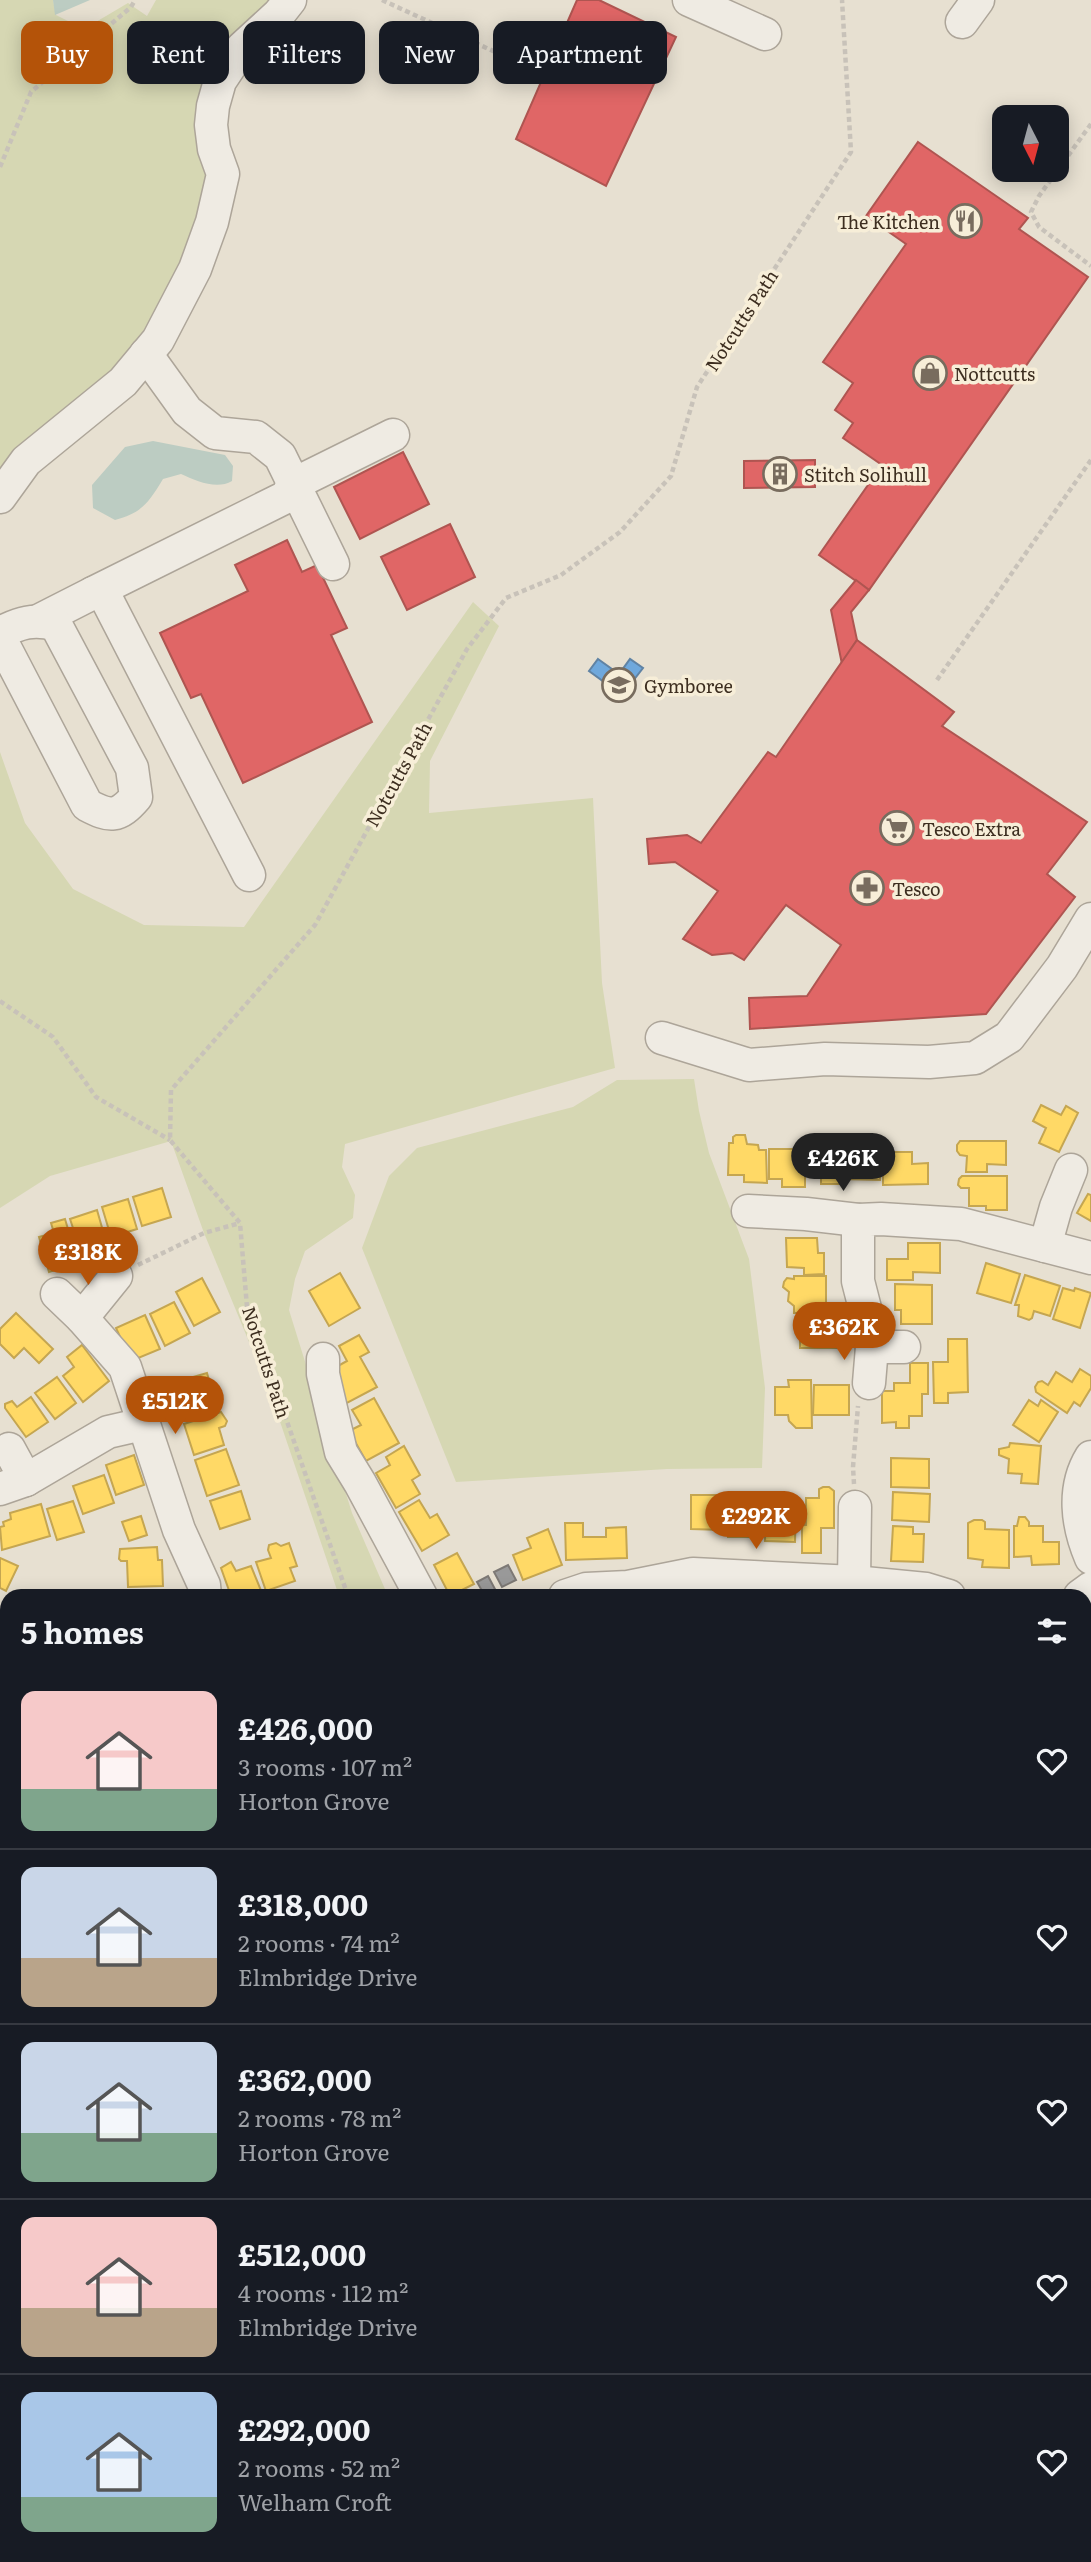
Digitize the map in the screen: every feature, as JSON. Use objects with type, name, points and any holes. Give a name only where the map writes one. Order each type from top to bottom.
[{"type":"street","points":[[0,496],[26,461],[123,382],[158,340],[195,270],[212,222],[223,174],[214,149],[211,125],[220,81],[242,48],[279,14],[290,0]]},
{"type":"street","points":[[689,0],[765,34]]},
{"type":"street","points":[[146,354],[187,411],[215,433],[256,437],[280,456],[334,564]]},
{"type":"street","points":[[38,621],[286,497],[294,484],[393,435]]},
{"type":"street","points":[[93,593],[104,594],[248,875]]},
{"type":"street","points":[[38,621],[56,625],[132,768],[136,797],[126,809],[117,814],[102,813],[87,805],[0,636],[20,622],[38,621]]},
{"type":"street","points":[[662,1038],[749,1065],[825,1059],[929,1062],[975,1058],[1009,1037],[1062,967],[1091,919]]},
{"type":"street","points":[[1045,1245],[1071,1170]]},
{"type":"street","points":[[748,1211],[858,1220],[961,1224],[1091,1258]]},
{"type":"street","points":[[858,1220],[858,1281],[872,1347],[869,1383]]},
{"type":"street","points":[[82,1318],[116,1276]]},
{"type":"street","points":[[57,1294],[125,1367],[179,1530],[204,1589]]},
{"type":"street","points":[[872,1347],[904,1347]]},
{"type":"street","points":[[323,1359],[326,1386],[341,1452],[417,1589]]},
{"type":"street","points":[[9,1448],[13,1484],[108,1432],[144,1424]]},
{"type":"street","points":[[1091,1457],[1081,1474],[1078,1508],[1081,1532],[1091,1558]]},
{"type":"street","points":[[854,1582],[855,1507]]},
{"type":"street","points":[[586,1589],[628,1587],[693,1574],[854,1582],[926,1589]]},
{"type":"path","points":[[0,167],[31,92],[131,8],[135,0]]},
{"type":"path","points":[[383,0],[493,51]]},
{"type":"path","name":"Notcutts Path","points":[[170,1140],[171,1090],[315,925],[467,649],[506,598],[561,575],[620,531],[671,476],[697,387],[851,152],[842,0]]},
{"type":"path","points":[[1091,124],[1031,212],[1039,227],[1091,266]]},
{"type":"path","points":[[937,680],[1091,460]]},
{"type":"path","points":[[0,1001],[53,1037],[96,1097],[170,1140],[240,1223],[204,1233],[116,1276]]},
{"type":"path","name":"Notcutts Path","points":[[240,1223],[247,1307],[346,1589]]},
{"type":"path","points":[[855,1507],[853,1466],[858,1405],[869,1383]]},
{"type":"green space","points":[[0,0],[53,0],[56,15],[68,21],[21,21],[21,84],[113,84],[113,21],[98,21],[128,3],[147,16],[156,0],[275,0],[258,21],[243,21],[243,39],[229,56],[229,21],[127,21],[127,84],[220,84],[211,177],[193,251],[146,346],[0,471]]},
{"type":"green space","points":[[473,602],[499,626],[430,761],[429,813],[593,798],[602,983],[615,1068],[345,1144],[342,1167],[355,1195],[353,1218],[305,1251],[295,1279],[289,1310],[352,1513],[385,1589],[337,1589],[271,1395],[204,1233],[171,1141],[50,1176],[0,1208],[0,752],[25,823],[73,889],[144,925],[244,927]]},
{"type":"green space","points":[[694,1079],[709,1153],[749,1259],[765,1388],[762,1468],[667,1469],[456,1482],[362,1248],[389,1176],[417,1148],[573,1107],[617,1080]]},
{"type":"shaded area","points":[[53,0],[90,0],[55,15]]},
{"type":"shaded area","points":[[153,441],[225,455],[233,466],[232,481],[213,485],[181,474],[163,479],[144,506],[132,514],[115,520],[93,508],[92,485],[125,447]]},
{"type":"building: Homes","points":[[1041,1105],[1061,1115],[1066,1106],[1078,1113],[1059,1152],[1039,1143],[1046,1128],[1033,1121]]},
{"type":"building: Homes","points":[[745,1135],[747,1144],[758,1145],[759,1150],[766,1150],[767,1183],[744,1182],[744,1175],[728,1175],[729,1143],[733,1143],[733,1137]]},
{"type":"building: Homes","points":[[960,1141],[1006,1141],[1006,1165],[987,1164],[987,1172],[966,1172],[967,1156],[960,1155],[957,1151]]},
{"type":"building: Homes","points":[[807,1146],[835,1146],[835,1150],[844,1150],[843,1184],[821,1184],[821,1176],[807,1176]]},
{"type":"building: Homes","points":[[844,1146],[881,1147],[880,1180],[843,1179]]},
{"type":"building: Homes","points":[[769,1149],[797,1149],[797,1153],[805,1153],[805,1187],[782,1187],[782,1179],[769,1179]]},
{"type":"building: Homes","points":[[883,1152],[912,1152],[912,1164],[928,1163],[928,1184],[883,1185]]},
{"type":"building: Homes","points":[[962,1176],[1007,1176],[1007,1210],[986,1210],[986,1206],[969,1206],[969,1188],[961,1188],[958,1185]]},
{"type":"building: Homes","points":[[162,1188],[171,1217],[142,1226],[133,1197]]},
{"type":"building: Homes","points":[[1088,1194],[1091,1195],[1091,1221],[1077,1213]]},
{"type":"building: Homes","points":[[128,1199],[137,1229],[111,1237],[102,1207]]},
{"type":"building: Homes","points":[[97,1210],[105,1238],[79,1246],[70,1219]]},
{"type":"building: Homes","points":[[65,1219],[78,1263],[49,1272],[39,1237],[54,1233],[51,1223]]},
{"type":"building: Homes","points":[[786,1238],[817,1238],[818,1253],[824,1253],[824,1274],[804,1275],[804,1268],[787,1267]]},
{"type":"building: Homes","points":[[908,1243],[940,1243],[940,1273],[913,1272],[913,1280],[887,1280],[887,1259],[908,1259]]},
{"type":"building: Homes","points":[[986,1263],[1020,1274],[1011,1303],[977,1293]]},
{"type":"building: Homes","points":[[340,1273],[360,1308],[329,1326],[309,1291]]},
{"type":"building: Homes","points":[[1025,1275],[1060,1286],[1050,1316],[1034,1311],[1029,1320],[1018,1316],[1019,1305],[1015,1305]]},
{"type":"building: Homes","points":[[794,1276],[826,1276],[826,1313],[794,1313],[794,1306],[788,1301],[789,1292],[783,1287],[787,1278],[794,1279]]},
{"type":"building: Homes","points":[[202,1278],[220,1312],[194,1326],[176,1292]]},
{"type":"building: Homes","points":[[895,1284],[932,1285],[932,1324],[901,1324],[901,1310],[895,1310]]},
{"type":"building: Homes","points":[[1063,1288],[1074,1291],[1075,1288],[1091,1293],[1080,1328],[1053,1319]]},
{"type":"building: Homes","points":[[174,1302],[190,1333],[165,1346],[150,1314]]},
{"type":"building: Homes","points":[[16,1313],[53,1349],[39,1363],[24,1348],[14,1358],[0,1344],[0,1329]]},
{"type":"building: Homes","points":[[145,1315],[160,1349],[131,1361],[116,1328]]},
{"type":"building: Homes","points":[[800,1315],[833,1315],[833,1329],[837,1329],[837,1348],[800,1348]]},
{"type":"building: Homes","points":[[359,1335],[369,1352],[360,1357],[377,1387],[345,1404],[327,1372],[347,1361],[339,1346]]},
{"type":"building: Homes","points":[[948,1339],[967,1339],[968,1392],[948,1393],[948,1403],[934,1403],[933,1362],[948,1362]]},
{"type":"building: Homes","points":[[82,1345],[109,1381],[83,1402],[63,1376],[74,1367],[67,1357]]},
{"type":"building: Homes","points":[[910,1363],[928,1363],[928,1394],[922,1394],[922,1416],[909,1416],[909,1428],[896,1428],[896,1422],[882,1423],[882,1391],[894,1391],[894,1383],[910,1383]]},
{"type":"building: Homes","points":[[1080,1369],[1091,1376],[1091,1388],[1080,1406],[1074,1402],[1067,1413],[1036,1392],[1038,1382],[1042,1381],[1048,1385],[1056,1372],[1072,1382]]},
{"type":"building: Homes","points":[[207,1373],[217,1409],[186,1418],[176,1382]]},
{"type":"building: Homes","points":[[57,1377],[76,1403],[55,1419],[35,1393]]},
{"type":"building: Homes","points":[[788,1380],[811,1380],[812,1428],[796,1428],[789,1421],[788,1415],[775,1415],[775,1387],[789,1387]]},
{"type":"building: Homes","points":[[814,1385],[849,1385],[849,1415],[813,1415]]},
{"type":"building: Homes","points":[[31,1397],[48,1422],[26,1437],[5,1408],[5,1404],[12,1401],[17,1407]]},
{"type":"building: Homes","points":[[374,1398],[399,1443],[366,1461],[349,1431],[361,1425],[352,1410]]},
{"type":"building: Homes","points":[[1029,1400],[1038,1406],[1041,1400],[1058,1412],[1039,1442],[1013,1425]]},
{"type":"building: Homes","points":[[221,1412],[227,1421],[225,1426],[219,1428],[224,1445],[194,1455],[184,1424]]},
{"type":"building: Homes","points":[[1010,1443],[1041,1446],[1038,1484],[1021,1483],[1022,1474],[1008,1473],[1009,1459],[999,1455],[999,1449],[1009,1447]]},
{"type":"building: Homes","points":[[404,1446],[420,1475],[412,1480],[420,1494],[396,1508],[376,1473],[390,1465],[386,1457]]},
{"type":"building: Homes","points":[[226,1449],[239,1485],[207,1496],[195,1460]]},
{"type":"building: Homes","points":[[134,1455],[144,1485],[116,1495],[106,1465]]},
{"type":"building: Homes","points":[[891,1458],[929,1459],[929,1488],[891,1487]]},
{"type":"building: Homes","points":[[104,1475],[114,1503],[83,1514],[73,1486]]},
{"type":"building: Homes","points":[[823,1487],[834,1491],[834,1528],[821,1528],[821,1553],[802,1553],[806,1498],[819,1498],[819,1489]]},
{"type":"building: Homes","points":[[241,1491],[250,1519],[220,1529],[210,1501]]},
{"type":"building: Homes","points":[[893,1492],[930,1494],[929,1522],[892,1520]]},
{"type":"building: Homes","points":[[691,1495],[723,1495],[723,1530],[691,1529]]},
{"type":"building: Homes","points":[[419,1500],[430,1518],[437,1514],[449,1535],[422,1551],[399,1512]]},
{"type":"building: Homes","points":[[73,1501],[84,1532],[57,1540],[47,1509]]},
{"type":"building: Homes","points":[[728,1502],[759,1502],[759,1537],[728,1537]]},
{"type":"building: Homes","points":[[41,1504],[50,1536],[2,1550],[0,1527],[4,1526],[3,1522],[11,1519],[10,1513]]},
{"type":"building: Homes","points":[[766,1505],[796,1506],[795,1542],[765,1541]]},
{"type":"building: Homes","points":[[141,1516],[147,1535],[129,1541],[122,1522]]},
{"type":"building: Homes","points":[[1019,1517],[1025,1517],[1029,1526],[1043,1526],[1043,1542],[1059,1542],[1059,1564],[1032,1565],[1031,1556],[1014,1557],[1014,1526],[1017,1526]]},
{"type":"building: Homes","points":[[974,1520],[985,1522],[985,1529],[1009,1530],[1009,1568],[982,1567],[983,1560],[968,1558],[968,1523]]},
{"type":"building: Homes","points":[[565,1523],[583,1523],[583,1537],[606,1537],[606,1528],[626,1527],[627,1558],[566,1560]]},
{"type":"building: Homes","points":[[893,1526],[913,1527],[913,1534],[924,1534],[923,1562],[891,1561]]},
{"type":"building: Homes","points":[[548,1529],[562,1565],[523,1580],[513,1555],[531,1548],[527,1538]]},
{"type":"building: Homes","points":[[276,1543],[281,1546],[289,1543],[297,1566],[290,1568],[295,1581],[265,1589],[256,1562],[271,1558],[269,1545]]},
{"type":"building: Homes","points":[[157,1547],[158,1560],[162,1560],[163,1586],[128,1587],[127,1561],[119,1559],[120,1549]]},
{"type":"building: Homes","points":[[457,1553],[474,1584],[464,1589],[446,1589],[434,1565]]},
{"type":"building: Homes","points":[[0,1558],[18,1566],[7,1589],[0,1588]]},
{"type":"building: Homes","points":[[231,1562],[236,1571],[251,1566],[260,1589],[228,1589],[221,1568]]},
{"type":"building: Shops","points":[[577,0],[599,0],[643,21],[568,21]]},
{"type":"building: Shops","points":[[667,33],[676,37],[667,56]]},
{"type":"building: Shops","points":[[540,84],[654,84],[606,186],[516,139]]},
{"type":"building: Shops","name":"Nottcutts","points":[[918,142],[1028,218],[1019,229],[1088,277],[869,590],[819,555],[882,465],[843,438],[853,423],[835,410],[853,383],[823,362],[906,244],[866,216]]},
{"type":"building: Shops","points":[[403,452],[429,504],[360,539],[334,487]]},
{"type":"building: Shops","name":"Stitch Solihull","points":[[815,460],[815,487],[744,488],[744,461]]},
{"type":"building: Shops","points":[[450,524],[475,577],[407,610],[381,557]]},
{"type":"building: Shops","points":[[287,540],[302,572],[317,565],[347,628],[331,635],[372,722],[243,783],[201,694],[191,698],[160,633],[248,591],[235,565]]},
{"type":"building: Shops","points":[[856,580],[869,590],[851,612],[857,640],[842,664],[831,610]]},
{"type":"building: Shops","name":"Tesco Extra","points":[[857,640],[954,712],[942,726],[1087,822],[1047,874],[1075,897],[986,1014],[750,1029],[749,998],[807,996],[841,945],[786,905],[744,960],[732,953],[712,955],[683,939],[718,891],[675,862],[649,864],[647,839],[687,835],[701,843],[768,752],[776,757]]},
{"type":"building: Schools","name":"Gymboree","points":[[598,659],[619,674],[630,659],[643,668],[622,695],[589,671]]},
{"type":"building: Industry","points":[[508,1565],[516,1580],[502,1587],[494,1572]]},
{"type":"building: Industry","points":[[488,1576],[495,1589],[481,1589],[477,1582]]},
{"type":"place","name":"The Kitchen","points":[[965,221]]},
{"type":"place","name":"Nottcutts","points":[[930,373]]},
{"type":"place","name":"Stitch Solihull","points":[[780,474]]},
{"type":"place","name":"Gymboree","points":[[619,685]]},
{"type":"place","name":"Tesco Extra","points":[[897,828]]},
{"type":"place","name":"Tesco","points":[[867,888]]}]
